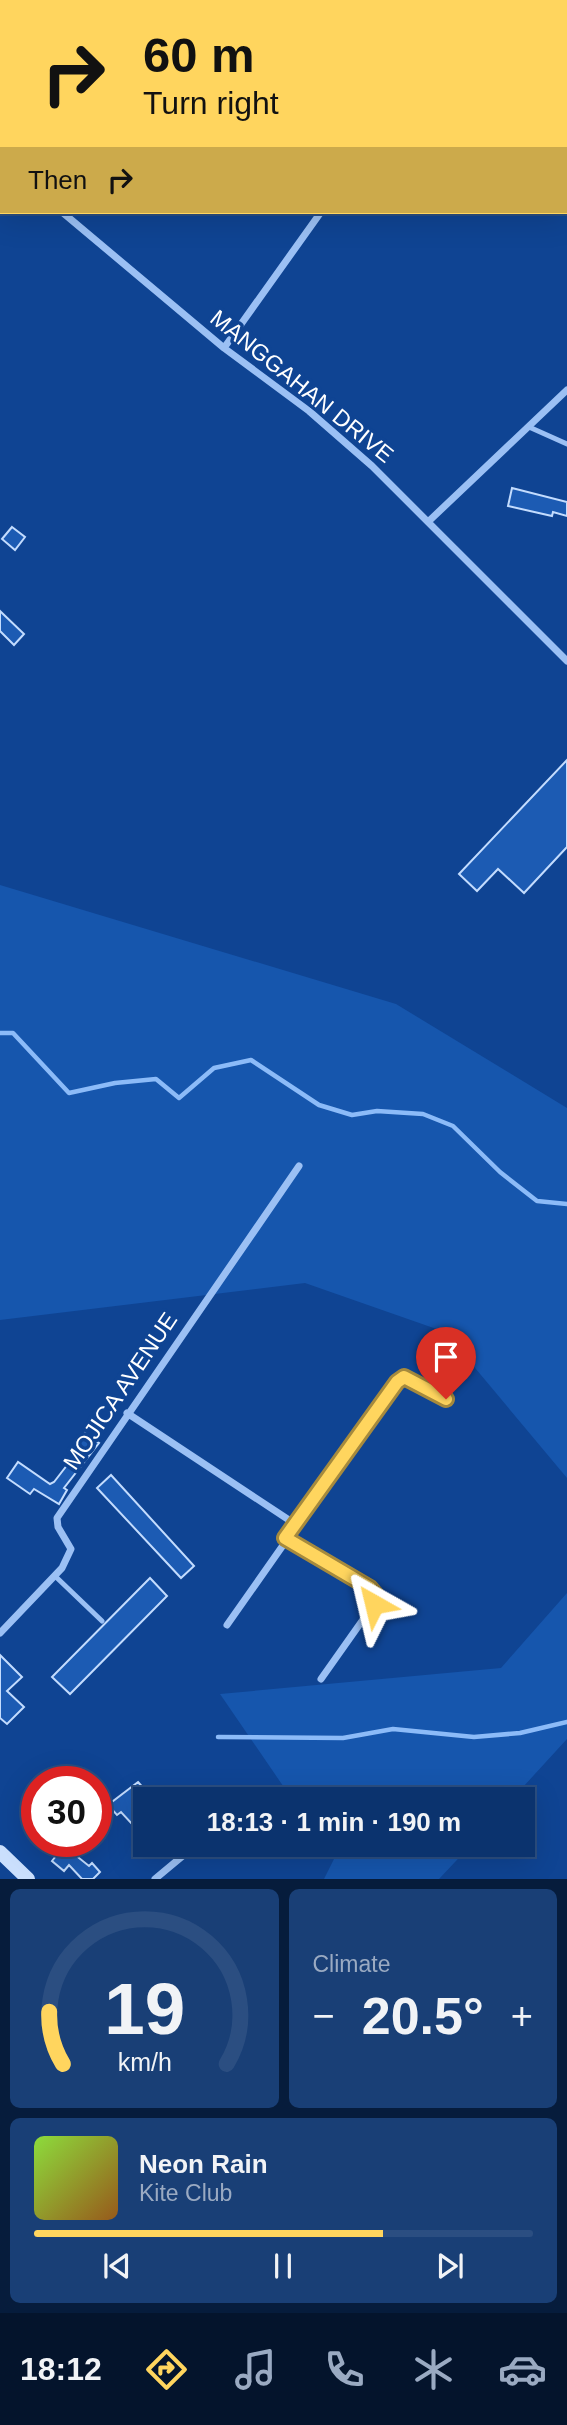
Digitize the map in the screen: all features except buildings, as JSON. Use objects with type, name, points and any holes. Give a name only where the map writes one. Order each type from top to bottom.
[{"type":"main road","points":[[0,1852],[28,1879]]},
{"type":"street","name":"MANGGAHAN DRIVE","points":[[63,214],[224,348],[309,411],[429,521],[567,661]]},
{"type":"street","points":[[224,348],[320,214]]},
{"type":"street","points":[[429,521],[567,390]]},
{"type":"street","name":"MOJICA AVENUE","points":[[0,1633],[55,1576],[69,1556],[71,1549],[58,1527],[57,1518],[299,1166]]},
{"type":"street","points":[[227,1625],[386,1394],[404,1377],[446,1399]]},
{"type":"street","points":[[127,1413],[295,1524]]},
{"type":"street","points":[[285,1538],[376,1595],[374,1604],[321,1679]]},
{"type":"street","points":[[155,1879],[181,1857]]},
{"type":"lane","points":[[529,427],[567,444]]},
{"type":"lane","points":[[55,1576],[102,1621]]},
{"type":"shaded area","points":[[0,885],[396,1004],[567,1108],[567,1478],[445,1332],[305,1283],[0,1320]]},
{"type":"shaded area","points":[[567,1593],[567,1739],[523,1787],[284,1787],[220,1694],[501,1668]]},
{"type":"shaded area","points":[[333,1857],[460,1857],[439,1879],[324,1879]]},
{"type":"waterway","points":[[0,1033],[13,1033],[69,1093],[115,1083],[156,1079],[179,1098],[214,1068],[251,1060],[319,1105],[352,1115],[377,1111],[423,1114],[453,1126],[500,1172],[537,1201],[567,1204]]},
{"type":"waterway","points":[[218,1737],[343,1738],[393,1729],[474,1737],[520,1733],[567,1722]]},
{"type":"route","points":[[374,1604],[376,1595],[370,1588],[285,1538],[397,1382],[404,1377],[446,1399]]}]
